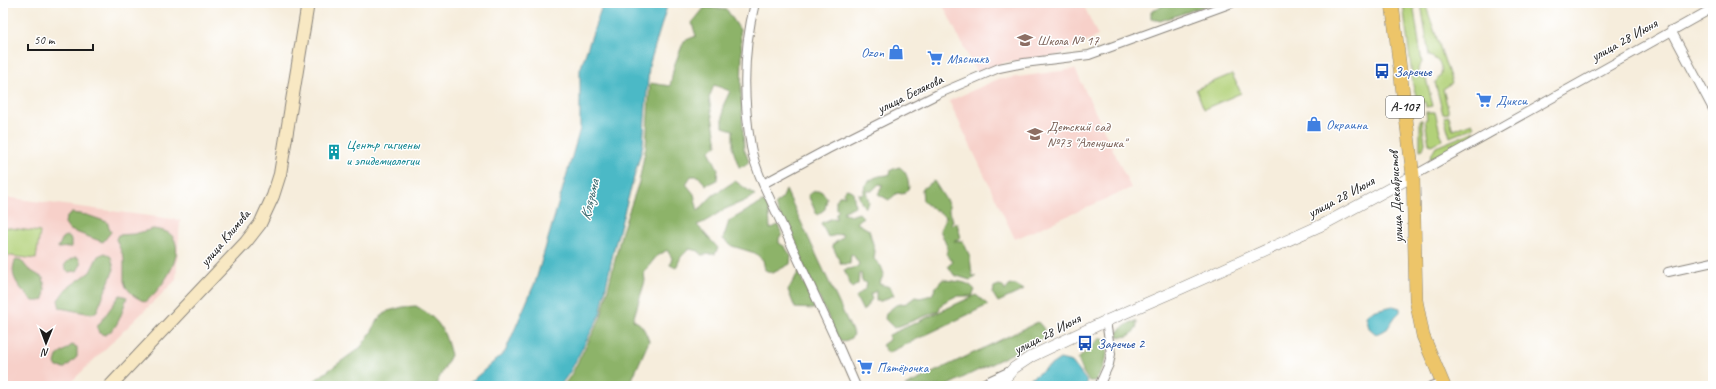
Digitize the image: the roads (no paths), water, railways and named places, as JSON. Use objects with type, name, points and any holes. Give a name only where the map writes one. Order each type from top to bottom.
[{"type":"main road","name":"улица Климова","points":[[110,386],[216,274],[260,224],[273,196],[280,174],[308,3]]},
{"type":"main road","name":"улица Декабристов","points":[[1392,3],[1413,176],[1416,300],[1419,321],[1439,385]]},
{"type":"street","points":[[755,3],[748,42],[747,99],[751,147],[763,184],[856,386]]},
{"type":"street","name":"улица Белякова","points":[[763,184],[828,149],[940,93],[979,76],[1012,65],[1078,57],[1095,53],[1232,3]]},
{"type":"street","name":"улица 28 Июня","points":[[1014,368],[1032,356],[1106,321],[1324,224],[1413,176],[1671,30],[1713,8]]},
{"type":"street","points":[[1671,30],[1713,109]]},
{"type":"street","points":[[1668,272],[1713,262]]},
{"type":"street","points":[[1099,386],[1110,364],[1106,321]]},
{"type":"street","points":[[978,386],[1014,368]]},
{"type":"street","points":[[1002,386],[1006,377],[1014,368]]},
{"type":"water","name":"Клязьма","points":[[603,3],[668,3],[649,66],[643,145],[614,249],[600,315],[570,372],[560,386],[466,386],[505,352],[536,280],[580,129],[580,70]]},
{"type":"water","points":[[1393,306],[1400,308],[1400,312],[1387,329],[1376,334],[1369,328],[1366,316],[1372,311]]},
{"type":"water","points":[[1060,359],[1072,362],[1086,380],[1087,386],[1026,386],[1027,381]]},
{"type":"place","name":"Школа № 17","points":[[1025,40]]},
{"type":"place","name":"Ozon","points":[[896,52]]},
{"type":"place","name":"Мясникъ","points":[[935,58]]},
{"type":"place","name":"Заречье","points":[[1382,71]]},
{"type":"place","name":"Дикси","points":[[1484,100]]},
{"type":"place","name":"Окраина","points":[[1314,124]]},
{"type":"place","name":"Детский сад №73 \"Аленушка\"","points":[[1035,134]]},
{"type":"place","name":"Центр гигиены и эпидемиологии","points":[[334,152]]},
{"type":"place","name":"Заречье 2","points":[[1085,343]]},
{"type":"place","name":"Пятёрочка","points":[[865,367]]}]
